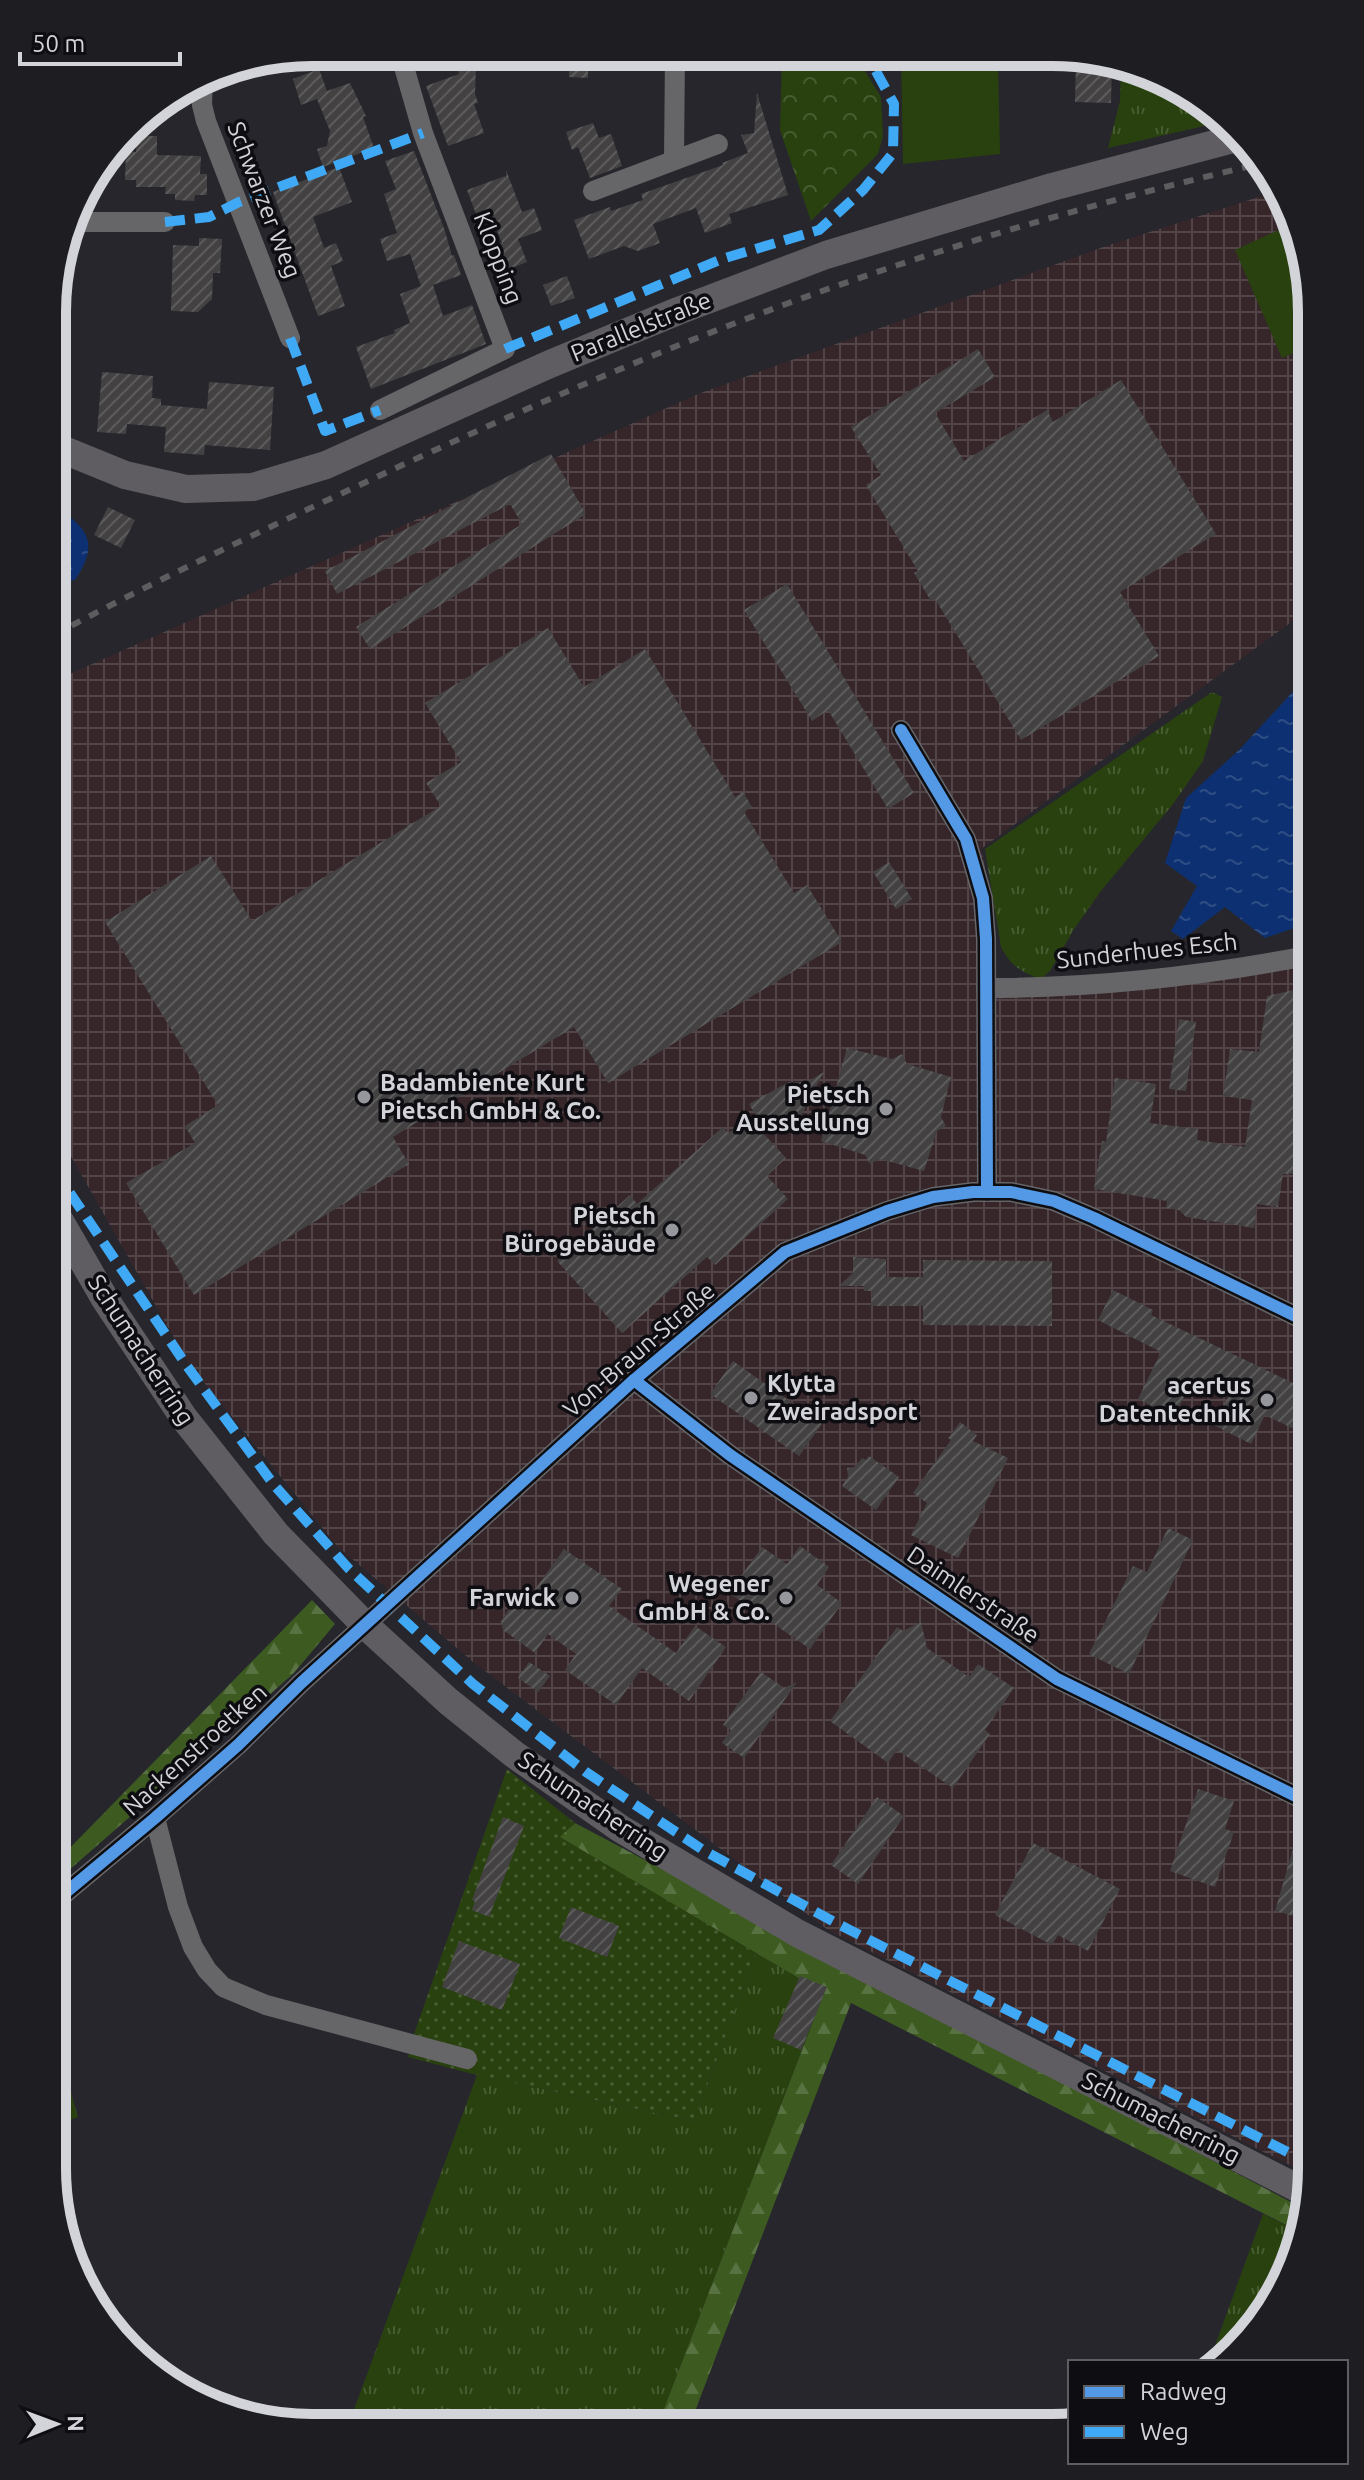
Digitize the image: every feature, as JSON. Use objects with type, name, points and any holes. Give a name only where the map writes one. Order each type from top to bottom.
[{"type":"main road","name":"Parallelstraße","points":[[66,451],[125,475],[186,489],[253,487],[326,465],[564,358],[826,255],[1052,187],[1228,141]]},
{"type":"main road","name":"Schumacherring","points":[[66,1232],[105,1299],[184,1418],[276,1534],[366,1626],[448,1701],[504,1746],[621,1829],[797,1933],[1297,2188]]},
{"type":"street","points":[[674,159],[675,66]]},
{"type":"street","name":"Klopping","points":[[380,410],[505,349],[423,133],[404,67]]},
{"type":"street","name":"Schwarzer Weg","points":[[202,93],[206,121],[290,338]]},
{"type":"street","points":[[593,191],[718,144]]},
{"type":"street","points":[[83,222],[165,222]]},
{"type":"street","points":[[901,730],[956,820],[975,866],[983,898],[987,1192]]},
{"type":"street","name":"Sunderhues Esch","points":[[986,988],[1053,987],[1168,978],[1298,957]]},
{"type":"street","name":"Von-Braun-Straße","points":[[366,1626],[634,1380],[785,1252],[887,1211],[933,1197],[987,1192],[1011,1192],[1054,1201],[1297,1317]]},
{"type":"street","name":"Daimlerstraße","points":[[634,1380],[730,1455],[1057,1679],[1297,1797]]},
{"type":"street","name":"Nackenstroetken","points":[[66,1892],[155,1818],[366,1626]]},
{"type":"street","name":"Nackenstroetken","points":[[155,1818],[178,1907],[193,1947],[207,1970],[223,1987],[266,2005],[467,2059]]},
{"type":"shaded area","points":[[1267,194],[1285,233],[1296,280],[1298,617],[981,849],[993,906],[995,999],[1298,964],[1297,2169],[828,1930],[473,1662],[337,1546],[189,1364],[66,1148],[66,676],[698,394],[1106,246]]},
{"type":"green space","points":[[782,66],[862,66],[881,97],[883,136],[878,154],[811,221],[780,130]]},
{"type":"green space","points":[[901,66],[998,66],[1000,154],[903,164]]},
{"type":"green space","points":[[1121,76],[1161,91],[1211,125],[1108,148],[1120,101]]},
{"type":"green space","points":[[1283,228],[1296,280],[1298,351],[1282,358],[1235,250]]},
{"type":"green space","points":[[1212,692],[1222,697],[1203,761],[1173,804],[1101,891],[1050,971],[1041,979],[1017,968],[1001,947],[985,849]]},
{"type":"green space","points":[[312,1600],[335,1624],[293,1674],[66,1873],[66,1852]]},
{"type":"green space","points":[[507,1769],[575,1823],[560,1837],[756,1953],[694,2121],[477,2075],[408,2057]]},
{"type":"green space","points":[[575,1823],[1295,2204],[1291,2227],[851,2003],[694,2414],[662,2414],[824,1993],[559,1837]]},
{"type":"green space","points":[[756,1953],[824,1993],[662,2414],[352,2414],[477,2075],[694,2121]]},
{"type":"green space","points":[[66,2075],[78,2117],[66,2121]]},
{"type":"green space","points":[[1263,2214],[1291,2227],[1265,2291],[1247,2318],[1212,2354]]},
{"type":"water","points":[[66,515],[87,537],[87,556],[75,580],[66,582]]},
{"type":"water","points":[[1298,686],[1298,927],[1265,938],[1225,907],[1183,939],[1171,931],[1197,886],[1165,863],[1186,798],[1239,750]]},
{"type":"building","points":[[476,67],[475,94],[478,103],[474,104],[484,133],[448,146],[426,86],[459,74],[458,70]]},
{"type":"building","points":[[569,67],[588,67],[588,78],[569,77]]},
{"type":"building","points":[[1076,68],[1112,74],[1111,103],[1075,102]]},
{"type":"building","points":[[319,69],[327,91],[350,83],[366,116],[363,117],[374,148],[323,167],[317,149],[327,146],[330,131],[317,99],[301,105],[293,79]]},
{"type":"building","points":[[757,93],[788,195],[729,214],[732,223],[705,233],[696,208],[653,224],[660,243],[638,251],[624,246],[589,259],[574,220],[610,207],[611,211],[643,200],[641,194],[748,153],[741,135],[754,133]]},
{"type":"building","points":[[593,123],[599,138],[611,134],[622,166],[590,178],[578,147],[572,150],[566,132]]},
{"type":"building","points":[[141,136],[157,136],[157,155],[201,156],[200,174],[207,174],[207,195],[195,195],[194,201],[175,200],[175,194],[165,194],[166,187],[136,187],[136,180],[125,180],[126,151],[136,152],[137,140]]},
{"type":"building","points":[[414,151],[461,275],[433,285],[443,316],[472,305],[486,344],[371,389],[356,347],[395,333],[394,330],[410,323],[400,294],[421,286],[410,254],[387,261],[380,239],[397,233],[384,194],[396,189],[385,161]]},
{"type":"building","points":[[339,167],[352,202],[313,217],[324,248],[336,243],[343,261],[331,266],[345,306],[318,316],[273,192]]},
{"type":"building","points":[[506,170],[522,212],[534,208],[542,230],[518,239],[527,262],[498,273],[488,248],[502,243],[489,210],[476,214],[467,190],[505,176],[506,179]]},
{"type":"building","points":[[199,238],[222,239],[220,273],[213,273],[212,299],[198,312],[171,311],[173,245],[199,246]]},
{"type":"building","points":[[567,276],[575,298],[551,306],[543,285]]},
{"type":"building","points":[[978,349],[995,377],[935,413],[964,461],[1047,410],[1053,422],[1121,380],[1216,534],[1120,592],[1159,656],[1021,740],[935,599],[931,601],[914,573],[918,571],[866,485],[881,475],[851,427]]},
{"type":"building","points":[[102,372],[153,376],[152,398],[161,399],[161,405],[207,409],[209,382],[274,387],[270,450],[205,445],[204,455],[164,452],[166,427],[127,424],[126,434],[97,432]]},
{"type":"building","points":[[551,454],[586,514],[370,649],[356,627],[522,524],[510,504],[337,594],[325,571]]},
{"type":"building","points":[[108,507],[135,520],[121,548],[94,535]]},
{"type":"building","points":[[787,584],[914,793],[888,809],[828,710],[812,721],[744,610]]},
{"type":"building","points":[[548,628],[584,687],[645,649],[735,797],[743,792],[752,807],[744,812],[794,893],[807,885],[842,942],[608,1083],[574,1027],[393,1137],[409,1164],[194,1295],[126,1183],[195,1143],[185,1126],[218,1105],[105,922],[211,856],[252,921],[441,806],[426,783],[461,762],[425,703]]},
{"type":"building","points":[[889,862],[912,899],[896,909],[873,872]]},
{"type":"building","points":[[1298,989],[1298,1174],[1283,1174],[1278,1207],[1257,1204],[1254,1228],[1186,1217],[1179,1210],[1166,1208],[1167,1201],[1094,1189],[1102,1141],[1106,1142],[1115,1078],[1156,1084],[1150,1123],[1198,1129],[1197,1140],[1245,1147],[1252,1100],[1223,1096],[1230,1049],[1259,1052],[1267,996]]},
{"type":"building","points":[[1179,1019],[1196,1022],[1186,1091],[1169,1089]]},
{"type":"building","name":"Pietsch Ausstellung","points":[[847,1048],[892,1059],[902,1054],[907,1064],[951,1077],[941,1117],[946,1126],[937,1131],[924,1171],[880,1159],[870,1164],[865,1155],[821,1141]]},
{"type":"building","points":[[824,1072],[792,1133],[760,1123],[749,1104],[789,1082],[807,1082]]},
{"type":"building","name":"Pietsch Bürogebäude","points":[[751,1120],[786,1158],[767,1176],[788,1199],[715,1265],[707,1257],[622,1333],[557,1261],[630,1195],[637,1204],[723,1127],[728,1133]]},
{"type":"building","points":[[853,1257],[886,1259],[886,1277],[923,1277],[923,1260],[1052,1261],[1052,1326],[923,1325],[923,1306],[871,1306],[872,1291],[864,1291],[864,1286],[839,1286],[853,1273]]},
{"type":"building","points":[[1113,1290],[1153,1310],[1151,1315],[1297,1385],[1297,1422],[1294,1429],[1265,1415],[1251,1444],[1214,1425],[1228,1397],[1193,1379],[1174,1417],[1138,1399],[1161,1352],[1098,1320]]},
{"type":"building","name":"Klytta Zweiradsport","points":[[733,1361],[822,1424],[799,1456],[710,1394]]},
{"type":"building","points":[[960,1422],[977,1435],[973,1441],[1008,1458],[958,1558],[911,1535],[927,1503],[913,1493],[951,1440],[948,1438]]},
{"type":"building","points":[[869,1456],[899,1477],[876,1510],[842,1486],[848,1477],[847,1468],[855,1467],[862,1458],[866,1460]]},
{"type":"building","points":[[1168,1528],[1193,1540],[1129,1674],[1089,1654],[1133,1566],[1147,1572]]},
{"type":"building","name":"Wegener GmbH & Co.","points":[[800,1546],[829,1567],[817,1585],[842,1603],[810,1649],[729,1593],[762,1547],[787,1564]]},
{"type":"building","points":[[564,1549],[622,1589],[609,1606],[676,1653],[695,1626],[726,1647],[689,1701],[642,1668],[616,1705],[565,1670],[576,1654],[548,1634],[535,1653],[503,1630],[501,1621],[510,1608],[523,1606]]},
{"type":"building","points":[[921,1622],[927,1648],[969,1677],[978,1664],[1014,1688],[985,1730],[990,1734],[953,1788],[897,1750],[888,1763],[830,1721],[897,1627],[903,1631]]},
{"type":"building","points":[[529,1662],[550,1676],[538,1692],[518,1678]]},
{"type":"building","points":[[761,1672],[783,1687],[780,1690],[797,1682],[744,1758],[722,1743],[731,1730],[723,1725]]},
{"type":"building","points":[[1198,1789],[1234,1801],[1225,1829],[1234,1832],[1215,1887],[1170,1871]]},
{"type":"building","points":[[877,1797],[904,1816],[858,1884],[831,1865]]},
{"type":"building","points":[[503,1817],[524,1826],[489,1917],[472,1910],[475,1901],[472,1900]]},
{"type":"building","points":[[1295,1842],[1297,1910],[1294,1916],[1275,1911]]},
{"type":"building","points":[[1033,1843],[1120,1889],[1088,1951],[1058,1935],[1052,1945],[995,1915]]},
{"type":"building","points":[[571,1907],[619,1926],[607,1957],[559,1938]]},
{"type":"building","points":[[459,1941],[520,1964],[502,2010],[442,1987]]},
{"type":"building","points":[[800,1976],[827,1987],[801,2050],[773,2038]]},
{"type":"railway","points":[[66,629],[193,564],[402,465],[538,404],[745,319],[978,240],[1116,200],[1249,166]]},
{"type":"marked path","points":[[505,349],[722,259],[819,230],[863,190],[893,153],[894,104],[873,66]]},
{"type":"marked path","points":[[165,222],[209,217],[239,202],[423,133]]},
{"type":"marked path","points":[[290,338],[325,431],[380,410]]},
{"type":"marked path","points":[[66,1187],[187,1366],[274,1485],[349,1569],[473,1684],[586,1772],[703,1850],[836,1923],[1297,2157]]},
{"type":"cycle path","points":[[901,730],[966,839],[983,898],[986,939],[987,1192]]},
{"type":"cycle path","points":[[66,1892],[238,1745],[301,1683],[634,1380],[785,1252],[887,1211],[933,1197],[973,1192],[1011,1192],[1054,1201],[1094,1218],[1297,1317]]},
{"type":"cycle path","points":[[634,1380],[730,1455],[1057,1679],[1297,1797]]},
{"type":"place","name":"Badambiente Kurt Pietsch GmbH & Co.","points":[[364,1097]]},
{"type":"place","name":"Pietsch Ausstellung","points":[[886,1109]]},
{"type":"place","name":"Pietsch Bürogebäude","points":[[672,1230]]},
{"type":"place","name":"Klytta Zweiradsport","points":[[751,1398]]},
{"type":"place","name":"acertus Datentechnik","points":[[1267,1400]]},
{"type":"place","name":"Farwick","points":[[572,1598]]},
{"type":"place","name":"Wegener GmbH & Co.","points":[[786,1598]]}]
